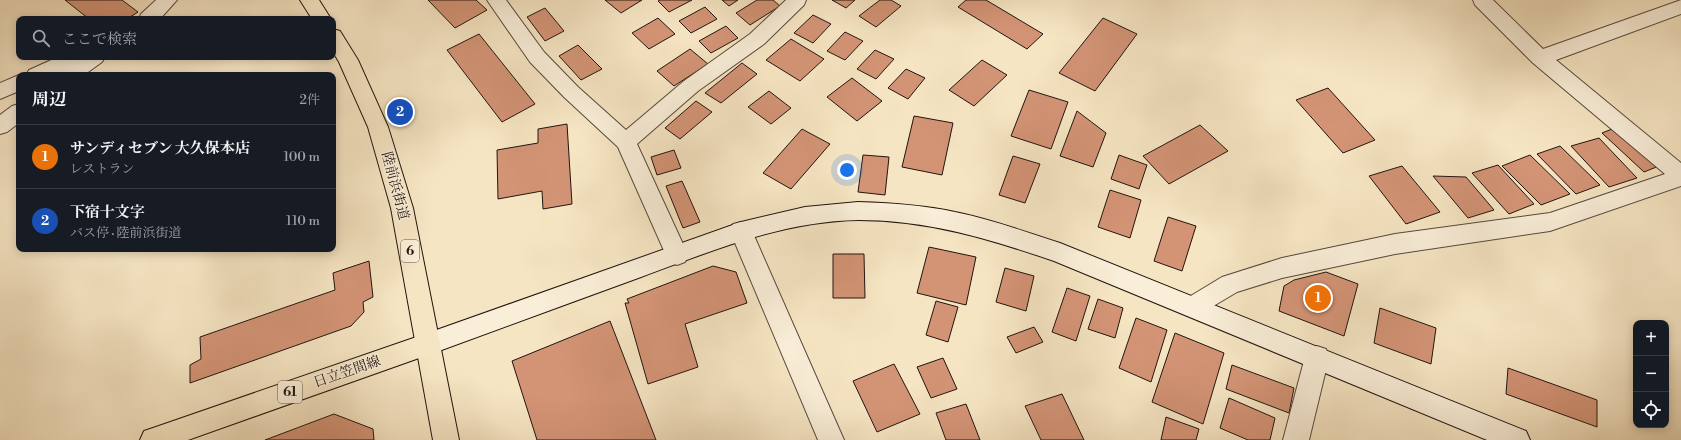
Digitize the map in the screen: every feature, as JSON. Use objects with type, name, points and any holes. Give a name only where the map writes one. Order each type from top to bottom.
[{"type":"main road","points":[[309,0],[320,16]]},
{"type":"main road","name":"陸前浜街道","points":[[336,41],[348,60],[378,127],[402,208],[446,440]]},
{"type":"main road","name":"日立笠間線","points":[[153,440],[428,344]]},
{"type":"street","points":[[151,16],[168,0]]},
{"type":"street","points":[[496,0],[537,57],[571,92],[626,142],[678,254]]},
{"type":"street","points":[[626,142],[691,86],[757,39],[797,0]]},
{"type":"street","points":[[1482,0],[1540,58],[1681,176]]},
{"type":"street","points":[[1540,58],[1681,7]]},
{"type":"street","points":[[43,72],[69,60]]},
{"type":"street","points":[[74,72],[91,60]]},
{"type":"street","points":[[0,91],[16,84]]},
{"type":"street","points":[[0,126],[16,114]]},
{"type":"street","points":[[1192,307],[1230,284],[1282,268],[1395,244],[1550,222],[1681,176]]},
{"type":"street","points":[[428,344],[741,231],[805,216],[858,212],[906,213],[948,220],[1000,233],[1060,253],[1517,440]]},
{"type":"street","points":[[741,231],[831,440]]},
{"type":"street","points":[[1296,440],[1317,357]]},
{"type":"building","points":[[65,0],[122,0],[138,12],[132,16],[85,16]]},
{"type":"building","points":[[428,0],[476,0],[487,10],[455,28]]},
{"type":"building","points":[[605,0],[642,0],[621,13]]},
{"type":"building","points":[[692,0],[669,12],[658,1]]},
{"type":"building","points":[[722,0],[738,0],[729,6]]},
{"type":"building","points":[[757,0],[773,0],[780,6],[750,25],[736,13]]},
{"type":"building","points":[[832,0],[855,0],[846,8]]},
{"type":"building","points":[[880,0],[891,0],[901,6],[876,27],[859,16]]},
{"type":"building","points":[[966,0],[986,0],[1043,34],[1027,49],[958,7]]},
{"type":"building","points":[[705,7],[717,19],[691,33],[679,21]]},
{"type":"building","points":[[545,8],[564,31],[545,41],[527,17]]},
{"type":"building","points":[[813,15],[831,24],[813,43],[794,33]]},
{"type":"building","points":[[658,18],[675,34],[649,49],[632,33]]},
{"type":"building","points":[[1103,18],[1137,34],[1095,91],[1059,73]]},
{"type":"building","points":[[726,26],[738,38],[711,53],[699,41]]},
{"type":"building","points":[[845,32],[863,41],[845,60],[827,51]]},
{"type":"building","points":[[479,34],[535,104],[502,122],[447,50]]},
{"type":"building","points":[[791,39],[824,59],[800,81],[766,60]]},
{"type":"building","points":[[578,45],[602,69],[581,80],[559,56]]},
{"type":"building","points":[[690,49],[708,64],[674,86],[657,71]]},
{"type":"building","points":[[875,50],[894,59],[876,79],[857,69]]},
{"type":"building","points":[[982,60],[1007,75],[974,106],[949,90]]},
{"type":"building","points":[[742,63],[757,74],[721,103],[705,93]]},
{"type":"building","points":[[906,69],[925,78],[908,99],[888,88]]},
{"type":"building","points":[[852,78],[882,101],[857,121],[827,97]]},
{"type":"building","points":[[1328,88],[1375,140],[1343,153],[1296,100]]},
{"type":"building","points":[[1029,90],[1068,102],[1051,149],[1011,136]]},
{"type":"building","points":[[769,91],[791,108],[771,124],[748,107]]},
{"type":"building","points":[[696,101],[712,112],[680,139],[665,128]]},
{"type":"building","points":[[1077,111],[1106,133],[1093,167],[1060,156]]},
{"type":"building","points":[[914,116],[953,123],[942,175],[902,167]]},
{"type":"building","points":[[567,124],[572,204],[543,209],[542,191],[498,199],[497,150],[538,143],[538,129]]},
{"type":"building","points":[[1200,125],[1228,151],[1169,184],[1143,156]]},
{"type":"building","points":[[1617,127],[1659,166],[1644,172],[1602,133]]},
{"type":"building","points":[[802,129],[830,144],[791,189],[763,173]]},
{"type":"building","points":[[1599,138],[1637,178],[1609,187],[1571,146]]},
{"type":"building","points":[[1560,146],[1600,185],[1576,194],[1537,154]]},
{"type":"building","points":[[674,150],[681,168],[657,175],[651,157]]},
{"type":"building","points":[[863,155],[889,157],[885,195],[858,192]]},
{"type":"building","points":[[1119,155],[1147,165],[1139,189],[1111,179]]},
{"type":"building","points":[[1530,155],[1570,194],[1541,205],[1502,166]]},
{"type":"building","points":[[1013,156],[1040,164],[1025,203],[999,195]]},
{"type":"building","points":[[1498,165],[1534,204],[1509,214],[1472,173]]},
{"type":"building","points":[[1402,166],[1440,212],[1406,224],[1369,176]]},
{"type":"building","points":[[1433,176],[1466,177],[1494,210],[1468,218]]},
{"type":"building","points":[[682,181],[700,222],[683,228],[666,186]]},
{"type":"building","points":[[1110,190],[1141,200],[1130,238],[1098,227]]},
{"type":"building","points":[[1168,217],[1196,226],[1182,271],[1154,261]]},
{"type":"building","points":[[929,247],[976,257],[966,305],[917,293]]},
{"type":"building","points":[[833,254],[864,254],[865,298],[833,298]]},
{"type":"building","points":[[369,261],[373,297],[363,302],[364,312],[351,326],[190,383],[190,365],[201,359],[200,337],[335,290],[333,273]]},
{"type":"building","points":[[713,266],[736,272],[747,303],[685,324],[698,367],[648,384],[625,303],[629,303],[627,299]]},
{"type":"building","points":[[1005,268],[1034,276],[1026,311],[996,302]]},
{"type":"building","points":[[1326,272],[1358,284],[1344,336],[1279,311],[1284,286],[1294,280]]},
{"type":"building","points":[[1067,288],[1090,296],[1076,341],[1052,332]]},
{"type":"building","points":[[1098,299],[1123,308],[1115,338],[1088,329]]},
{"type":"building","points":[[936,301],[958,307],[948,342],[926,335]]},
{"type":"building","points":[[1380,308],[1436,328],[1431,364],[1374,343]]},
{"type":"building","points":[[1136,318],[1167,330],[1151,382],[1119,368]]},
{"type":"building","points":[[610,321],[656,440],[537,440],[512,361]]},
{"type":"building","points":[[1034,327],[1043,342],[1016,353],[1007,337]]},
{"type":"building","points":[[1175,333],[1224,353],[1203,424],[1152,402]]},
{"type":"building","points":[[943,358],[957,389],[931,398],[917,367]]},
{"type":"building","points":[[894,364],[920,414],[877,432],[853,381]]},
{"type":"building","points":[[1232,365],[1294,388],[1289,413],[1226,389]]},
{"type":"building","points":[[1508,368],[1597,400],[1597,427],[1506,394]]},
{"type":"building","points":[[1062,394],[1084,440],[1041,440],[1025,406]]},
{"type":"building","points":[[1229,398],[1275,418],[1270,440],[1248,440],[1220,428]]},
{"type":"building","points":[[966,404],[980,440],[946,440],[936,413]]},
{"type":"building","points":[[334,414],[373,429],[374,440],[265,440]]},
{"type":"building","points":[[1166,417],[1199,429],[1196,440],[1161,440]]},
{"type":"place","name":"下宿十文字","points":[[400,112]]},
{"type":"place","name":"サンディセブン 大久保本店","points":[[1318,298]]}]
